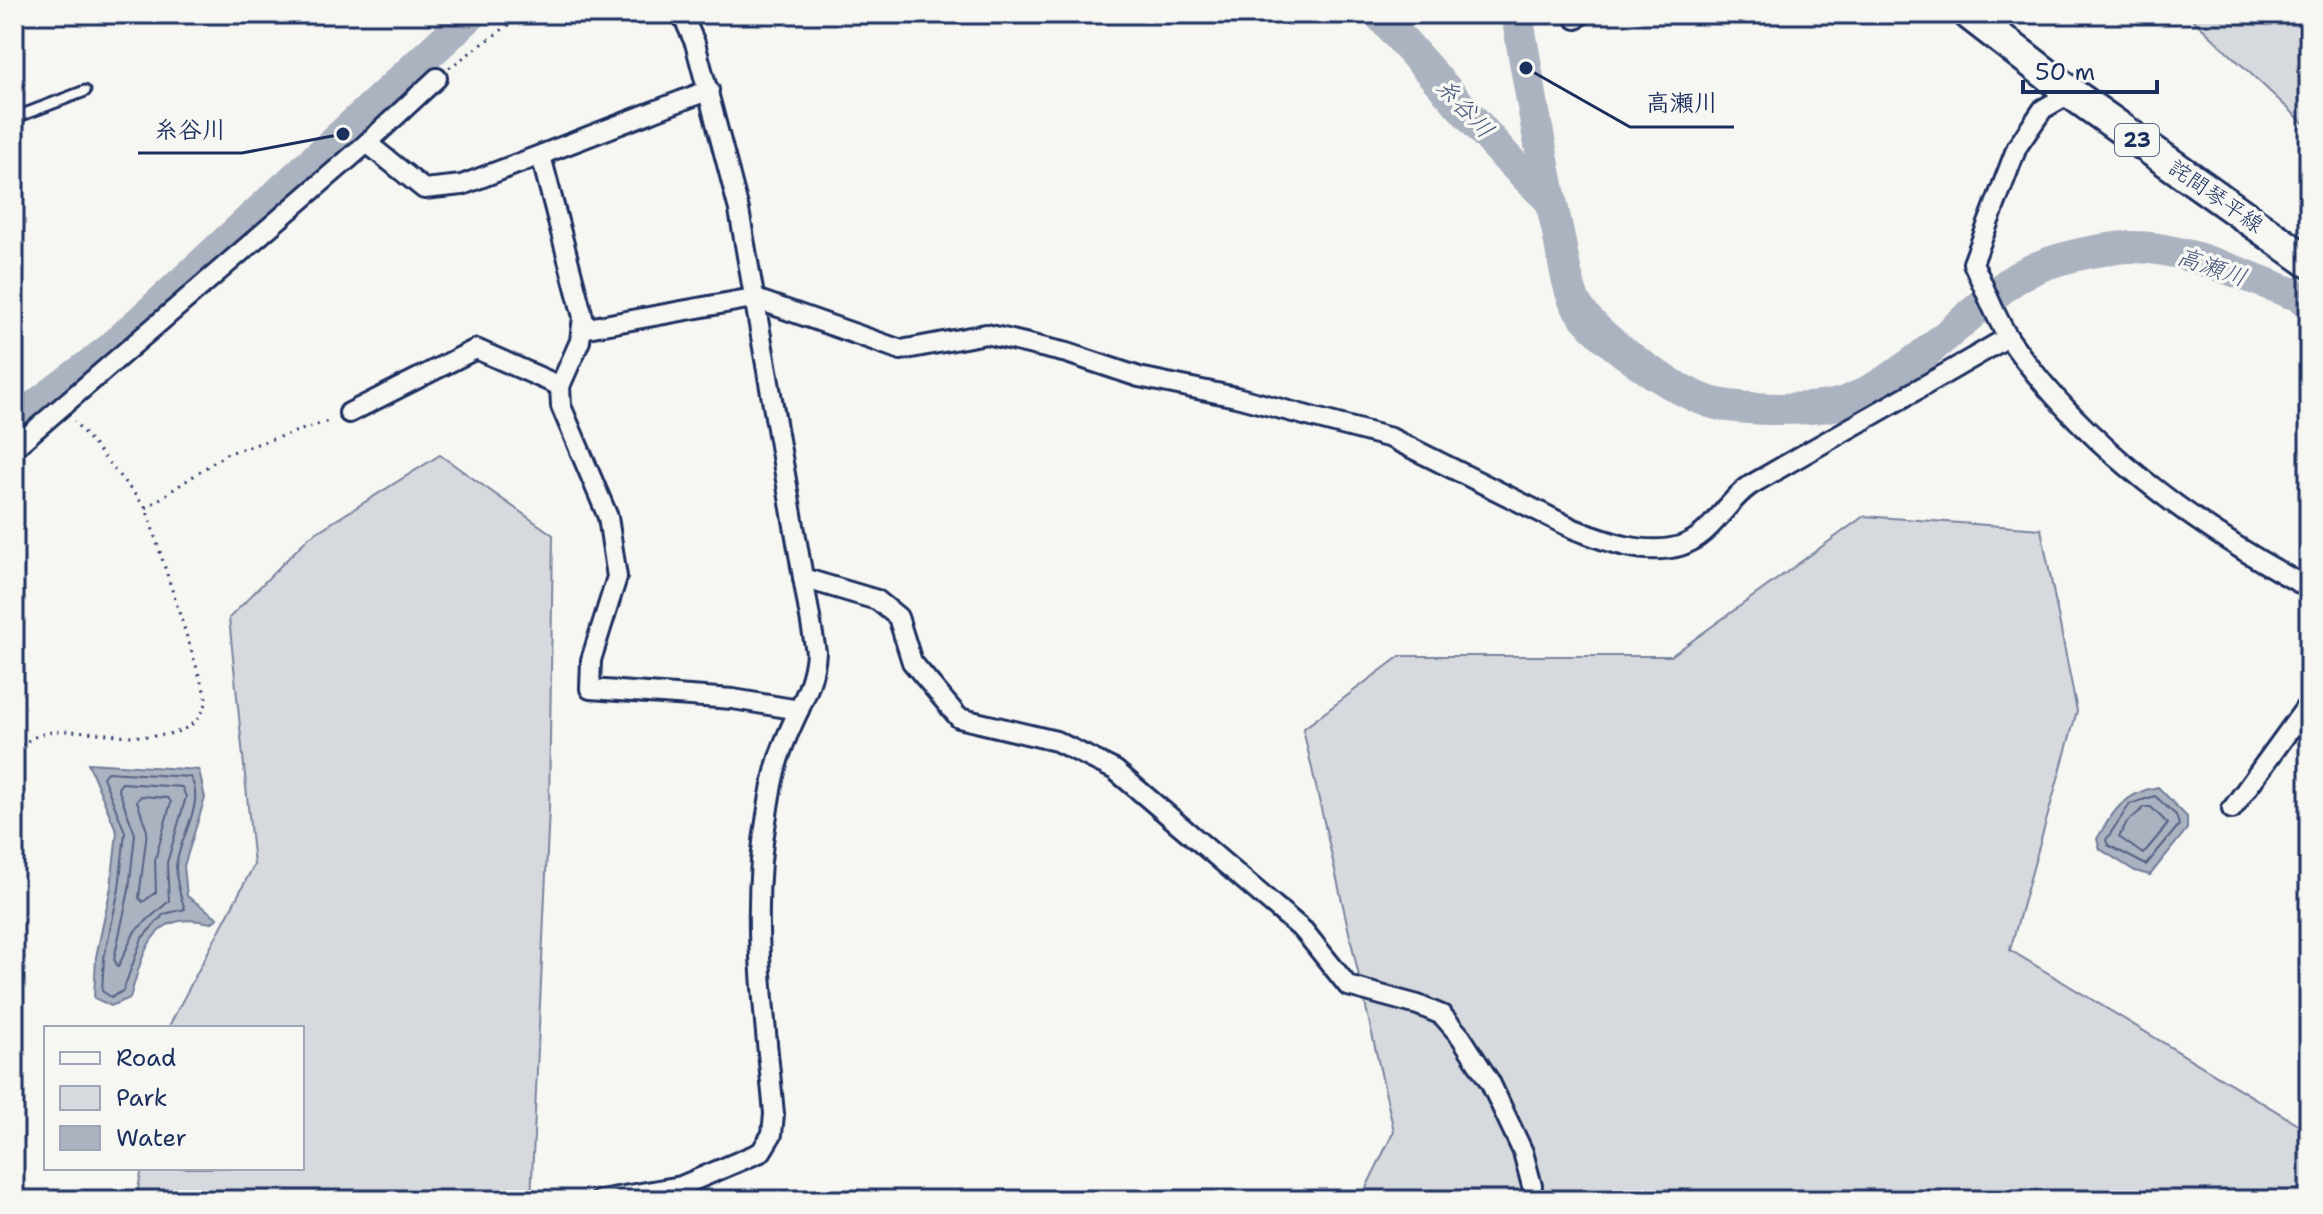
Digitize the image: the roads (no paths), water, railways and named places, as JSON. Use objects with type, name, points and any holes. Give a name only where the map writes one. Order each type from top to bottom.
[{"type":"main road","name":"詫間琴平線","points":[[1969,14],[2071,93],[2309,262]]},
{"type":"street","points":[[600,1200],[681,1186],[761,1152],[772,1134],[774,1114],[758,974],[760,866],[781,750],[815,678],[816,652],[739,210],[709,90],[695,43],[682,14]]},
{"type":"street","points":[[1574,14],[1576,19],[1581,14]]},
{"type":"street","points":[[14,448],[367,143],[437,78]]},
{"type":"street","points":[[367,143],[424,189],[462,185],[709,90]]},
{"type":"street","points":[[2071,93],[2043,109],[2017,147],[1973,263],[2008,337],[2043,385],[2117,456],[2265,565],[2309,588]]},
{"type":"street","points":[[541,156],[583,317],[580,341],[560,386],[561,406],[608,517],[617,577],[591,660],[590,689],[733,699],[799,710]]},
{"type":"street","points":[[582,329],[753,298],[901,350],[986,334],[1067,353],[1139,377],[1236,397],[1391,438],[1574,529],[1605,541],[1651,550],[1683,545],[1704,531],[1752,483],[1807,455],[2008,337]]},
{"type":"street","points":[[349,413],[476,349],[560,386]]},
{"type":"street","points":[[803,578],[877,600],[898,617],[912,662],[959,718],[1056,741],[1115,770],[1304,931],[1348,986],[1418,1005],[1442,1015],[1490,1082],[1523,1152],[1532,1186]]},
{"type":"street","points":[[2232,809],[2309,703]]},
{"type":"lane","points":[[14,118],[85,91]]},
{"type":"water","points":[[88,763],[199,770],[205,798],[184,866],[187,896],[218,918],[211,923],[191,920],[175,922],[163,928],[146,949],[130,998],[111,1006],[94,998],[96,957],[111,887],[117,832]]},
{"type":"water","points":[[2158,787],[2187,817],[2187,829],[2150,875],[2135,871],[2100,849],[2097,839],[2108,820],[2128,799]]},
{"type":"waterway","name":"糸谷川","points":[[14,422],[109,350],[472,14]]},
{"type":"waterway","name":"糸谷川","points":[[1379,14],[1507,158],[1551,201]]},
{"type":"waterway","name":"高瀬川","points":[[1517,14],[1546,175],[1573,298],[1596,329],[1636,362],[1701,399],[1717,404],[1764,409],[1820,407],[1848,401],[1912,363],[2020,276],[2061,259],[2104,250],[2139,247],[2185,255],[2297,295],[2309,303]]},
{"type":"place","name":"高瀬川","points":[[1526,68]]},
{"type":"place","name":"糸谷川","points":[[343,134]]}]
